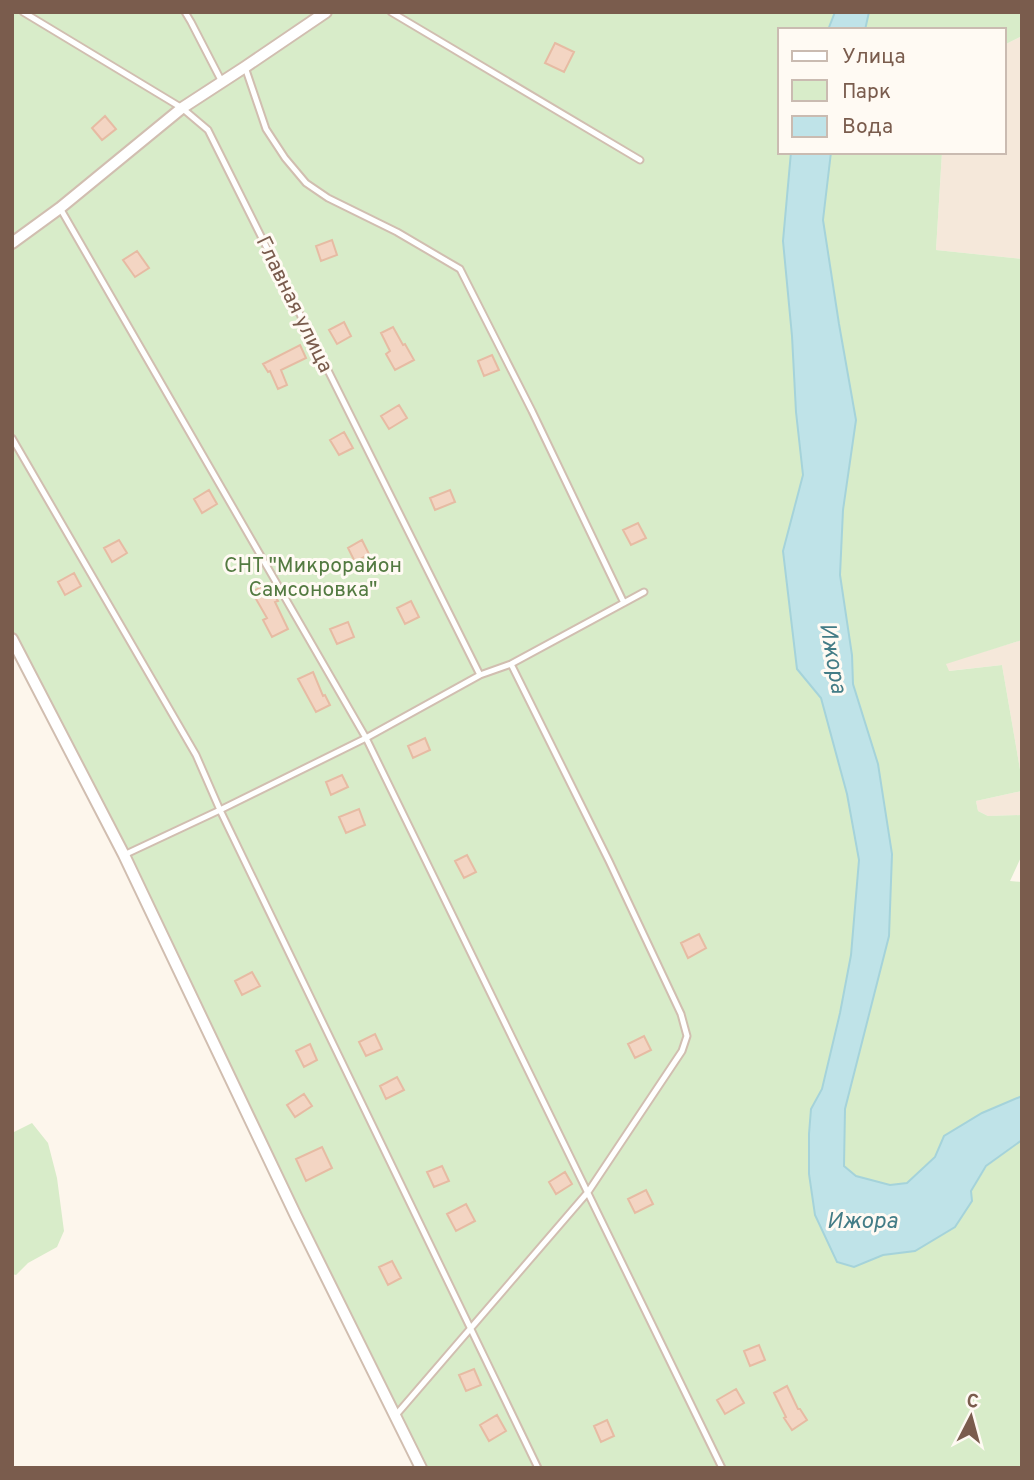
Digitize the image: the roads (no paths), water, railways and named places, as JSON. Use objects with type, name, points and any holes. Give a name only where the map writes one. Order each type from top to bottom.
[{"type":"street","points":[[12,243],[60,208],[182,108],[326,12]]},
{"type":"street","points":[[12,639],[124,855],[302,1228],[421,1468]]},
{"type":"lane","name":"Главная улица","points":[[23,12],[182,108],[208,130],[480,675]]},
{"type":"lane","points":[[185,12],[222,82]]},
{"type":"lane","points":[[391,12],[640,160]]},
{"type":"lane","points":[[245,67],[266,129],[306,183],[328,198],[397,232],[460,270],[532,411],[624,603]]},
{"type":"lane","points":[[60,208],[366,738],[722,1468]]},
{"type":"lane","points":[[12,438],[196,755],[220,810],[538,1468]]},
{"type":"lane","points":[[124,855],[366,738],[480,675],[511,664],[645,592]]},
{"type":"lane","points":[[396,1415],[588,1192],[682,1051],[687,1036],[681,1014],[609,861],[511,664]]},
{"type":"water","points":[[835,12],[869,12],[865,28],[829,28]]},
{"type":"water","name":"Ижора","points":[[791,154],[831,154],[823,220],[856,420],[843,510],[840,575],[852,655],[853,684],[878,764],[892,854],[889,936],[845,1109],[844,1166],[856,1176],[890,1185],[907,1183],[935,1157],[944,1136],[982,1113],[1022,1096],[1022,1140],[986,1166],[971,1191],[972,1201],[955,1227],[915,1251],[883,1255],[854,1267],[837,1262],[815,1215],[809,1174],[811,1109],[822,1089],[840,1013],[851,955],[859,860],[847,794],[821,698],[797,669],[783,551],[803,475],[783,241]]},
{"type":"park label","name":"СНТ \"Микрорайон Самсоновка\"","points":[[313,577]]}]
